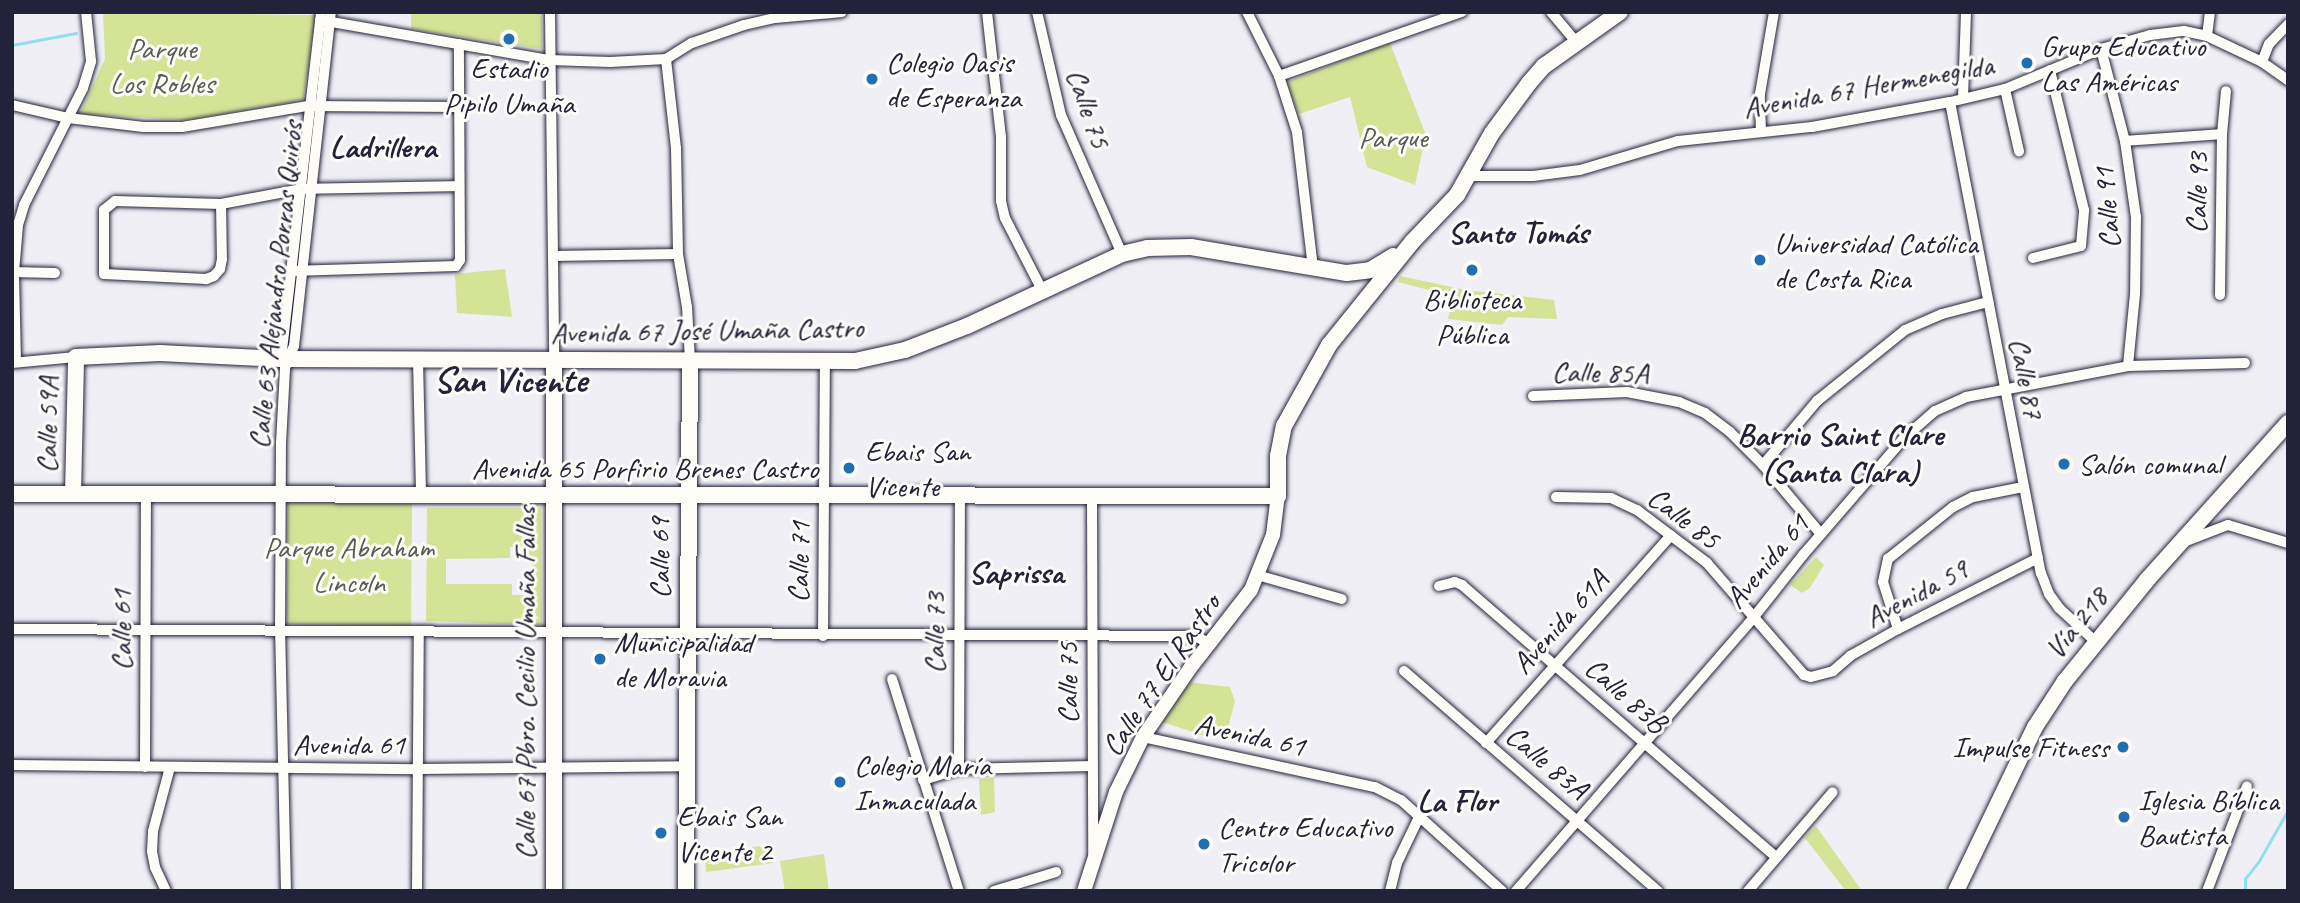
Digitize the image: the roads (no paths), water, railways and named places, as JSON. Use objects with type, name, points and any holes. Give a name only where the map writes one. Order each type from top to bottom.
[{"type":"main road","points":[[1278,496],[1278,456],[1283,426],[1323,355],[1412,242],[1457,195],[1471,176],[1492,134],[1517,96],[1544,66],[1620,12]]},
{"type":"main road","name":"Avenida 67 José Umaña Castro","points":[[76,358],[160,354],[285,359],[855,361],[905,350],[967,326],[1122,254],[1147,248],[1182,247],[1347,273],[1378,266],[1412,242]]},
{"type":"main road","points":[[1347,273],[1360,284],[1362,293],[1357,309]]},
{"type":"main road","name":"Calle 59A","points":[[73,494],[76,358]]},
{"type":"main road","name":"Calle 67 Pbro. Cecilio Umaña Fallas","points":[[554,360],[554,891]]},
{"type":"main road","name":"Calle 69","points":[[685,891],[690,361]]},
{"type":"main road","name":"Vía 218","points":[[1955,891],[2035,727],[2065,681],[2178,545],[2288,423]]},
{"type":"main road","name":"Avenida 65 Porfirio Brenes Castro","points":[[12,494],[960,498],[1278,496]]},
{"type":"street","points":[[14,362],[13,272],[18,225],[24,205],[83,88],[91,61],[86,12]]},
{"type":"street","name":"Calle 67 Pbro. Cecilio Umaña Fallas","points":[[551,12],[549,60],[554,360]]},
{"type":"street","points":[[326,17],[549,60],[610,62],[666,59],[692,43],[744,25],[775,18],[842,12]]},
{"type":"street","points":[[987,12],[1001,137],[1001,201],[1006,218],[1042,289]]},
{"type":"street","name":"Calle 75","points":[[1037,12],[1061,115],[1122,254]]},
{"type":"street","points":[[1247,12],[1279,76],[1297,132],[1313,268]]},
{"type":"street","points":[[1279,76],[1462,12]]},
{"type":"street","points":[[1551,12],[1577,43]]},
{"type":"street","points":[[1761,131],[1760,94],[1774,12]]},
{"type":"street","points":[[1964,98],[1966,12]]},
{"type":"street","points":[[2207,36],[2210,12]]},
{"type":"street","name":"Calle 63 Alejandro Porras Quirós","points":[[286,891],[280,631],[280,494],[285,359],[294,346],[297,271],[313,106],[326,17]]},
{"type":"street","points":[[2262,62],[2269,44],[2288,24]]},
{"type":"street","name":"Avenida 67 Hermenegilda","points":[[1471,176],[1533,176],[1580,170],[1678,141],[1812,127],[1950,102],[2005,89],[2101,49],[2150,35],[2184,32],[2207,36],[2262,62],[2288,80]]},
{"type":"street","points":[[297,271],[450,269],[456,266],[460,260],[459,44]]},
{"type":"street","name":"Calle 91","points":[[2101,49],[2125,141],[2136,216],[2135,294],[2128,366]]},
{"type":"street","name":"Calle 69","points":[[666,59],[676,148],[678,254],[687,307],[690,361]]},
{"type":"street","points":[[2033,258],[2081,246],[2084,210],[2050,69]]},
{"type":"street","points":[[2005,89],[2018,151]]},
{"type":"street","name":"Calle 93","points":[[2220,295],[2222,134],[2226,91]]},
{"type":"street","name":"Calle 87","points":[[1950,102],[2023,487],[2045,584],[2054,601],[2073,624],[2097,643]]},
{"type":"street","points":[[12,105],[68,118],[143,127],[182,127],[313,106],[458,107]]},
{"type":"street","points":[[2125,141],[2222,134]]},
{"type":"street","points":[[221,204],[222,259],[220,269],[214,276],[206,279],[104,274],[104,210],[109,203],[221,204],[306,189],[458,186]]},
{"type":"street","points":[[12,202],[24,205]]},
{"type":"street","points":[[553,256],[678,254]]},
{"type":"street","points":[[13,272],[55,273]]},
{"type":"street","points":[[1763,465],[1817,401],[1905,330],[1942,314],[1988,302]]},
{"type":"street","name":"Avenida 67 José Umaña Castro","points":[[14,362],[76,358]]},
{"type":"street","points":[[418,360],[421,494]]},
{"type":"street","name":"Calle 71","points":[[823,636],[825,362]]},
{"type":"street","name":"Avenida 61","points":[[1516,891],[1754,617],[1904,438],[1935,411],[1966,397],[2128,366],[2245,363]]},
{"type":"street","name":"Calle 85A","points":[[1533,396],[1627,393],[1679,401],[1705,413],[1763,465],[1821,534]]},
{"type":"street","points":[[1898,629],[1883,582],[1888,559],[1953,507],[1973,498],[2023,487]]},
{"type":"street","name":"Calle 61","points":[[145,767],[146,494]]},
{"type":"street","name":"Calle 77 El Rastro","points":[[1089,889],[1116,792],[1143,737],[1191,667],[1211,645],[1251,590],[1273,535],[1278,496]]},
{"type":"street","name":"Calle 85","points":[[1556,497],[1611,498],[1637,510],[1707,563],[1804,675],[1821,676]]},
{"type":"street","name":"Calle 73","points":[[959,769],[960,498]]},
{"type":"street","name":"Calle 75","points":[[1092,498],[1093,867]]},
{"type":"street","points":[[2178,545],[2228,525],[2288,543]]},
{"type":"street","name":"Avenida 61A","points":[[1486,743],[1671,535]]},
{"type":"street","name":"Avenida 59","points":[[1821,676],[1898,629],[2038,558]]},
{"type":"street","points":[[1257,575],[1342,599]]},
{"type":"street","name":"Calle 83B","points":[[1439,586],[1455,582],[1462,585],[1776,857]]},
{"type":"street","points":[[12,629],[823,636],[1195,636],[1211,645]]},
{"type":"street","points":[[417,891],[419,632]]},
{"type":"street","name":"Calle 83A","points":[[1404,671],[1658,891]]},
{"type":"street","points":[[892,679],[959,891]]},
{"type":"street","name":"Avenida 61","points":[[1143,737],[1375,787],[1401,800],[1502,891]]},
{"type":"street","name":"Avenida 61","points":[[12,765],[418,769],[686,766]]},
{"type":"street","points":[[923,779],[959,769],[1092,766]]},
{"type":"street","points":[[166,891],[155,867],[152,851],[153,831],[170,767]]},
{"type":"street","points":[[2207,891],[2247,786]]},
{"type":"street","points":[[1748,891],[1833,792]]},
{"type":"street","points":[[1390,891],[1397,863],[1419,817]]},
{"type":"street","points":[[994,891],[1021,887],[1056,872]]},
{"type":"waterway","points":[[12,45],[76,33]]},
{"type":"waterway","points":[[2245,891],[2245,879],[2259,861],[2288,810]]},
{"type":"place","name":"Estadio Pipilo Umaña","points":[[509,39]]},
{"type":"place","name":"Grupo Educativo Las Américas","points":[[2027,63]]},
{"type":"place","name":"Colegio Oasis de Esperanza","points":[[872,79]]},
{"type":"place","name":"Universidad Católica de Costa Rica","points":[[1760,260]]},
{"type":"place","name":"Biblioteca Pública","points":[[1472,270]]},
{"type":"place","name":"Salón comunal","points":[[2064,464]]},
{"type":"place","name":"Ebais San Vicente","points":[[849,468]]},
{"type":"place","name":"Municipalidad de Moravia","points":[[600,659]]},
{"type":"place","name":"Impulse Fitness","points":[[2123,747]]},
{"type":"place","name":"Colegio María Inmaculada","points":[[840,782]]},
{"type":"place","name":"Iglesia Bíblica Bautista","points":[[2124,817]]},
{"type":"place","name":"Ebais San Vicente 2","points":[[661,833]]},
{"type":"place","name":"Centro Educativo Tricolor","points":[[1204,844]]},
{"type":"district","name":"Ladrillera","points":[[383,147]]},
{"type":"district","name":"Santo Tomás","points":[[1518,233]]},
{"type":"district","name":"San Vicente","points":[[510,380]]},
{"type":"district","name":"Barrio Saint Clare (Santa Clara)","points":[[1840,454]]},
{"type":"district","name":"Saprissa","points":[[1016,573]]},
{"type":"district","name":"La Flor","points":[[1457,801]]},
{"type":"park label","name":"Parque Los Robles","points":[[162,65]]},
{"type":"park label","name":"Parque","points":[[1393,137]]},
{"type":"park label","name":"Parque Abraham Lincoln","points":[[349,564]]}]
